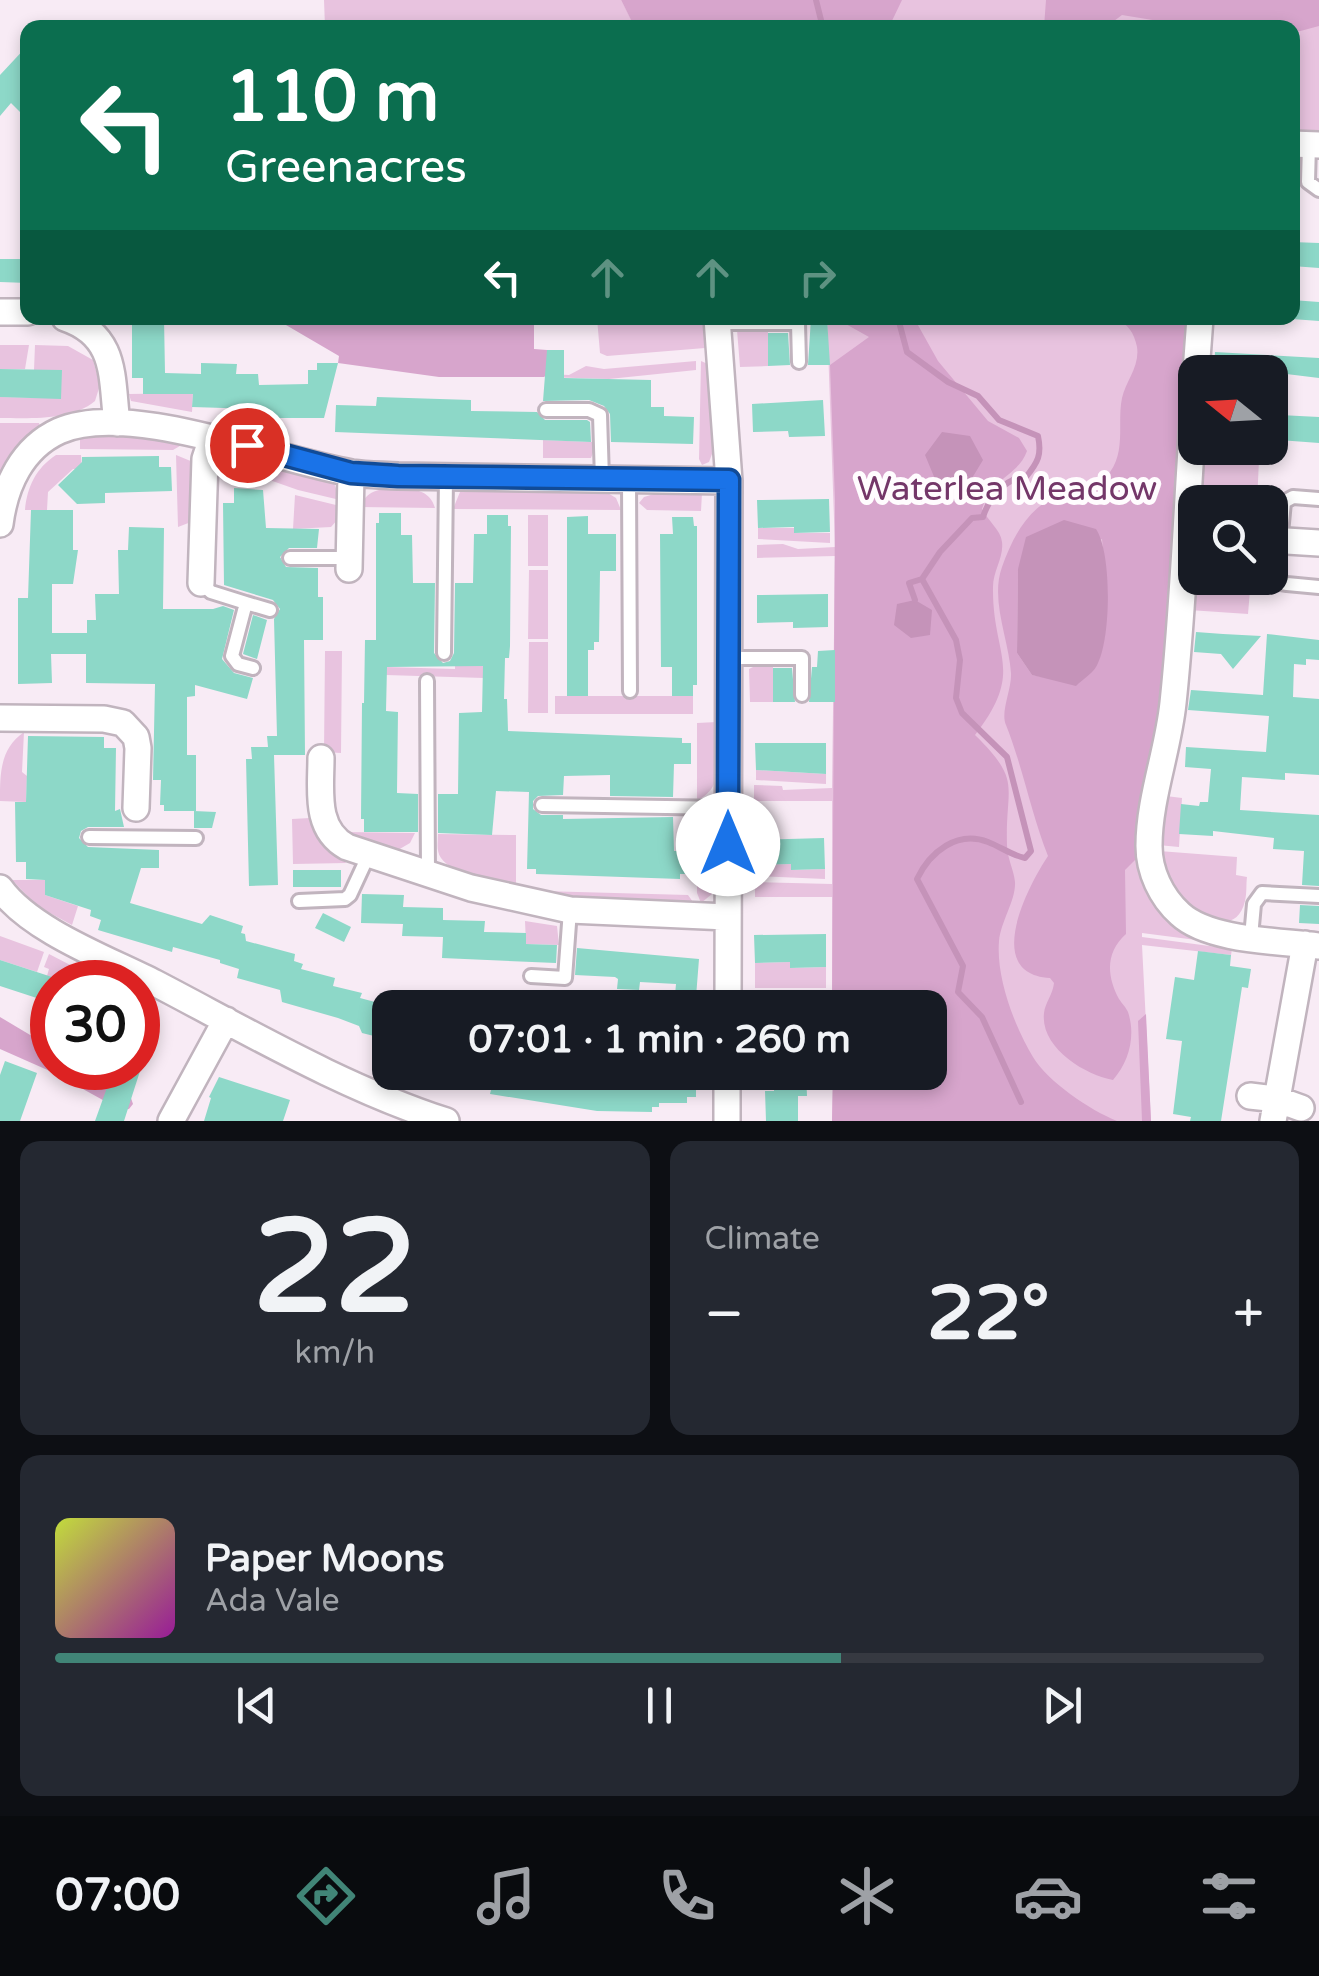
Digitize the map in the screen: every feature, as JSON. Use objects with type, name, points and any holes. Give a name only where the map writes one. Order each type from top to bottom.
[{"type":"street","points":[[79,325],[94,333],[108,356],[114,378],[117,424]]},
{"type":"street","points":[[718,325],[729,480],[728,990]]},
{"type":"street","points":[[1197,355],[1199,325]]},
{"type":"street","points":[[0,524],[15,472],[42,442],[76,426],[117,424],[212,438],[351,473],[729,480]]},
{"type":"street","points":[[201,582],[206,460],[212,438]]},
{"type":"street","points":[[349,563],[351,473]]},
{"type":"street","points":[[1288,541],[1319,543]]},
{"type":"street","points":[[1184,595],[1173,704],[1150,834],[1151,865],[1162,892],[1180,914],[1209,931],[1312,945],[1266,1105],[1301,1108]]},
{"type":"street","points":[[0,718],[104,719],[122,723],[136,737],[138,748],[136,808]]},
{"type":"street","points":[[321,758],[323,821],[339,842],[506,897],[570,910],[727,916]]},
{"type":"street","points":[[0,888],[15,906],[41,924],[323,1069],[446,1121]]},
{"type":"street","points":[[170,1121],[226,1020]]},
{"type":"street","points":[[726,1121],[727,1090]]},
{"type":"lane","points":[[1307,144],[1308,182],[1319,190]]},
{"type":"lane","points":[[798,325],[800,362]]},
{"type":"lane","points":[[546,410],[589,410],[600,415],[602,479]]},
{"type":"lane","points":[[444,654],[446,477]]},
{"type":"lane","points":[[628,480],[630,690]]},
{"type":"lane","points":[[1288,500],[1319,499]]},
{"type":"lane","points":[[290,558],[349,563]]},
{"type":"lane","points":[[201,582],[211,592],[270,610]]},
{"type":"lane","points":[[1288,584],[1319,587]]},
{"type":"lane","points":[[246,603],[232,656],[238,664],[252,668]]},
{"type":"lane","points":[[728,658],[802,658],[802,695]]},
{"type":"lane","points":[[427,681],[428,874]]},
{"type":"lane","points":[[542,805],[728,808]]},
{"type":"lane","points":[[135,838],[136,808]]},
{"type":"lane","points":[[89,837],[196,838]]},
{"type":"lane","points":[[299,901],[345,899],[370,854]]},
{"type":"lane","points":[[1251,936],[1254,904],[1262,893],[1319,896]]},
{"type":"lane","points":[[532,976],[566,978],[570,910]]},
{"type":"green space","points":[[324,0],[621,0],[631,20],[325,20]]},
{"type":"green space","points":[[704,0],[1319,0],[1319,137],[1300,136],[1300,20],[682,20]]},
{"type":"green space","points":[[598,325],[704,325],[705,348],[607,356],[600,353]]},
{"type":"green space","name":"Waterlea Meadow","points":[[827,325],[1188,325],[1185,355],[1178,355],[1178,424],[1135,837],[1142,878],[1204,941],[1142,933],[1142,937],[1232,949],[1231,955],[1142,945],[1151,1121],[832,1121],[833,1090],[947,1090],[947,990],[832,990],[832,897],[755,897],[755,882],[832,884],[832,801],[754,801],[754,785],[782,786],[783,790],[832,788],[835,556],[757,558],[757,545],[783,544],[798,549],[835,547]]},
{"type":"green space","points":[[768,328],[768,366],[740,367],[737,330]]},
{"type":"green space","points":[[0,345],[29,345],[25,369],[0,369]]},
{"type":"green space","points":[[35,345],[68,346],[93,360],[100,385],[95,401],[62,415],[0,418],[0,397],[61,398],[34,370]]},
{"type":"green space","points":[[696,361],[696,370],[609,379],[544,377],[569,375],[586,366],[604,369]]},
{"type":"green space","points":[[701,361],[710,365],[715,446],[709,462],[702,465],[699,459]]},
{"type":"green space","points":[[193,393],[192,412],[131,401],[129,394]]},
{"type":"green space","points":[[0,423],[39,423],[41,432],[0,481]]},
{"type":"green space","points":[[593,424],[596,445],[591,458],[543,458],[543,440],[592,442]]},
{"type":"green space","points":[[121,434],[185,443],[173,450],[80,449],[80,435]]},
{"type":"green space","points":[[56,455],[81,455],[82,469],[73,469],[48,492],[47,510],[25,510],[34,479]]},
{"type":"green space","points":[[176,455],[193,462],[191,522],[178,527]]},
{"type":"green space","points":[[234,456],[327,479],[334,483],[340,500],[221,463]]},
{"type":"green space","points":[[1200,465],[1259,465],[1258,485],[1199,485]]},
{"type":"green space","points":[[396,488],[425,494],[435,508],[360,507],[374,492]]},
{"type":"green space","points":[[471,488],[603,490],[616,498],[621,510],[453,509],[460,492]]},
{"type":"green space","points":[[664,491],[702,493],[701,511],[647,510],[639,503],[644,497]]},
{"type":"green space","points":[[295,495],[340,506],[338,519],[331,527],[293,529]]},
{"type":"green space","points":[[528,515],[548,515],[548,566],[528,566]]},
{"type":"green space","points":[[758,528],[830,533],[830,543],[758,539]]},
{"type":"green space","points":[[529,570],[548,570],[548,639],[528,639]]},
{"type":"green space","points":[[1192,595],[1250,595],[1248,614],[1189,610]]},
{"type":"green space","points":[[529,642],[548,642],[548,713],[528,713]]},
{"type":"green space","points":[[325,651],[342,651],[341,753],[324,752]]},
{"type":"green space","points":[[484,666],[484,678],[386,675],[386,667]]},
{"type":"green space","points":[[773,667],[773,702],[750,702],[749,669]]},
{"type":"green space","points":[[555,696],[693,696],[693,714],[555,714]]},
{"type":"green space","points":[[717,722],[717,777],[713,787],[697,800],[697,723]]},
{"type":"green space","points":[[24,732],[22,772],[27,776],[26,802],[0,801],[6,754]]},
{"type":"green space","points":[[756,770],[826,774],[826,784],[756,780]]},
{"type":"green space","points":[[1166,796],[1182,798],[1179,847],[1158,845]]},
{"type":"green space","points":[[310,818],[346,863],[293,864],[292,819]]},
{"type":"green space","points":[[697,818],[711,821],[716,839],[715,887],[701,903],[697,893]]},
{"type":"green space","points":[[346,832],[415,833],[410,843],[398,850]]},
{"type":"green space","points":[[438,834],[516,835],[516,883],[476,876],[447,864],[438,852]]},
{"type":"green space","points":[[1159,851],[1237,857],[1236,875],[1247,877],[1245,901],[1239,914],[1230,921],[1219,921],[1195,910],[1175,891]]},
{"type":"green space","points":[[791,864],[791,870],[825,869],[825,879],[756,876],[756,865]]},
{"type":"green space","points":[[12,880],[45,880],[45,895],[78,906],[72,925],[37,906]]},
{"type":"green space","points":[[541,891],[688,895],[693,902],[692,906],[572,899]]},
{"type":"green space","points":[[525,921],[557,926],[559,945],[526,944]]},
{"type":"green space","points":[[0,936],[44,952],[41,960],[30,960],[30,970],[0,960]]},
{"type":"green space","points":[[790,962],[791,968],[826,967],[826,988],[755,988],[755,963]]},
{"type":"shaded area","points":[[621,0],[902,0],[892,20],[631,20]]},
{"type":"shaded area","points":[[1046,0],[1319,0],[1319,26],[1300,31],[1300,20],[1152,20],[1122,15],[1115,20],[1045,20]]},
{"type":"shaded area","points":[[286,325],[534,325],[534,349],[547,350],[547,374],[439,377],[338,363],[339,356]]},
{"type":"shaded area","points":[[848,325],[918,325],[938,361],[988,421],[1019,438],[1027,451],[1018,466],[992,490],[982,509],[1002,542],[993,587],[1003,678],[990,713],[975,735],[1000,764],[1008,785],[1007,850],[1015,882],[999,941],[1000,970],[1013,1016],[1040,1066],[1070,1094],[1117,1121],[832,1121],[833,1090],[947,1090],[947,990],[832,990],[835,501],[830,365],[869,337]]},
{"type":"shaded area","points":[[1126,325],[1189,325],[1187,355],[1178,355],[1180,465],[1161,714],[1138,821],[1138,857],[1125,870],[1126,934],[1115,948],[1110,964],[1112,981],[1128,1012],[1131,1030],[1127,1057],[1113,1080],[1078,1066],[1049,1038],[1044,1013],[1054,983],[1050,978],[1030,973],[1018,961],[1014,946],[1022,907],[1048,856],[1005,720],[1011,673],[998,593],[1010,548],[1032,513],[1049,500],[1095,485],[1115,463],[1120,445],[1122,398],[1137,354],[1132,333]],"holes":[[[1102,539],[1107,589],[1104,639],[1053,679],[1032,675],[1017,653],[1018,569]]]},
{"type":"shaded area","points":[[942,432],[970,436],[983,460],[966,488],[935,479],[925,455]]},
{"type":"shaded area","points":[[1064,520],[1096,529],[1107,575],[1102,650],[1094,669],[1076,686],[1032,675],[1017,653],[1018,569],[1026,537]]},
{"type":"shaded area","points":[[915,600],[932,610],[930,635],[911,638],[894,625],[897,604]]},
{"type":"shaded area","points":[[1146,1014],[1151,1121],[1142,1121],[1138,1021]]},
{"type":"shaded area","points":[[0,1017],[30,1035],[30,1062],[0,1049]]},
{"type":"shaded area","points":[[85,1090],[116,1090],[131,1098],[133,1104],[129,1109],[121,1110]]},
{"type":"building","points":[[20,54],[20,112],[11,103],[0,116],[0,75]]},
{"type":"building","points":[[1300,242],[1319,243],[1319,268],[1300,267]]},
{"type":"building","points":[[0,259],[20,259],[20,283],[0,282]]},
{"type":"building","points":[[1300,301],[1319,302],[1319,321],[1300,320]]},
{"type":"building","points":[[132,325],[164,325],[165,373],[201,374],[201,363],[237,364],[236,374],[258,374],[259,385],[308,384],[308,370],[317,370],[317,363],[338,363],[324,418],[258,418],[258,409],[192,407],[193,394],[143,394],[143,378],[132,378]]},
{"type":"building","points":[[811,325],[827,325],[830,365],[808,365]]},
{"type":"building","points":[[768,333],[788,333],[790,365],[768,366]]},
{"type":"building","points":[[547,350],[564,350],[564,378],[651,380],[651,407],[664,407],[664,416],[694,417],[693,444],[611,442],[610,414],[604,406],[589,400],[543,401]]},
{"type":"building","points":[[1215,352],[1267,355],[1215,355]]},
{"type":"building","points":[[1288,356],[1319,358],[1319,378],[1288,374]]},
{"type":"building","points":[[0,369],[62,370],[61,399],[0,397]]},
{"type":"building","points":[[377,397],[471,400],[471,411],[537,412],[545,420],[587,420],[591,442],[335,432],[336,405],[376,406]]},
{"type":"building","points":[[823,400],[825,436],[753,432],[752,404]]},
{"type":"building","points":[[1288,415],[1319,417],[1319,443],[1288,441]]},
{"type":"building","points":[[159,456],[159,467],[171,467],[172,491],[105,493],[105,503],[77,504],[58,485],[82,462],[82,457]]},
{"type":"building","points":[[234,488],[263,490],[266,528],[319,529],[317,548],[289,548],[280,557],[286,567],[318,568],[323,640],[304,640],[305,755],[274,755],[278,885],[249,886],[246,759],[252,759],[251,747],[268,747],[267,736],[277,736],[274,619],[280,609],[273,600],[224,585],[223,503],[234,503]]},
{"type":"building","points":[[829,499],[830,532],[758,528],[757,500]]},
{"type":"building","points":[[31,510],[73,510],[73,550],[78,550],[73,584],[52,584],[52,633],[87,633],[87,620],[96,620],[95,594],[119,594],[118,550],[128,550],[129,527],[164,528],[163,609],[223,606],[234,610],[222,659],[234,673],[253,678],[247,699],[195,685],[195,696],[187,697],[187,755],[196,755],[196,811],[164,811],[164,805],[160,805],[161,780],[153,780],[155,684],[86,683],[86,654],[51,654],[52,683],[18,684],[18,598],[28,598]]},
{"type":"building","points":[[379,513],[401,513],[401,535],[412,535],[413,583],[435,583],[434,653],[443,663],[450,661],[454,653],[455,583],[473,583],[474,534],[487,534],[487,515],[508,515],[510,646],[509,658],[505,658],[504,699],[508,731],[682,738],[682,743],[691,743],[691,764],[674,764],[673,797],[610,796],[610,775],[564,776],[563,795],[538,796],[533,809],[541,815],[563,815],[563,819],[673,817],[674,851],[691,851],[691,874],[680,874],[680,879],[536,874],[536,869],[527,869],[529,792],[496,791],[492,835],[438,833],[438,794],[458,794],[459,713],[482,712],[483,666],[387,667],[386,711],[398,712],[397,793],[418,794],[418,832],[364,832],[362,703],[365,640],[376,640]]},
{"type":"building","points":[[588,516],[588,534],[616,534],[616,571],[600,571],[599,642],[594,642],[594,650],[588,650],[588,696],[567,696],[567,517]]},
{"type":"building","points":[[672,517],[693,517],[697,526],[697,685],[693,685],[693,696],[672,696],[672,667],[661,667],[660,534],[673,534]]},
{"type":"building","points":[[828,594],[828,627],[793,628],[793,622],[757,623],[757,595]]},
{"type":"building","points":[[253,615],[267,620],[257,659],[243,654]]},
{"type":"building","points":[[1196,632],[1261,636],[1233,669],[1221,654],[1194,652]]},
{"type":"building","points":[[1267,634],[1319,640],[1319,660],[1306,659],[1306,665],[1294,664],[1293,697],[1319,699],[1319,775],[1285,773],[1285,780],[1242,777],[1240,810],[1319,815],[1319,886],[1302,885],[1304,851],[1273,849],[1274,838],[1213,831],[1213,836],[1179,834],[1181,804],[1199,806],[1200,802],[1208,802],[1211,769],[1185,767],[1186,747],[1266,752],[1269,716],[1188,710],[1191,690],[1263,695]]},
{"type":"building","points":[[835,650],[835,702],[809,702],[812,667],[817,667],[818,651]]},
{"type":"building","points":[[773,668],[792,668],[795,702],[773,702]]},
{"type":"building","points":[[28,736],[104,737],[104,748],[116,748],[115,811],[120,809],[124,827],[88,827],[79,838],[88,847],[159,850],[159,868],[141,868],[130,903],[202,924],[210,915],[243,926],[241,933],[246,941],[295,954],[294,961],[303,964],[301,969],[335,978],[333,986],[362,993],[360,998],[372,1001],[372,1036],[338,1018],[282,1002],[280,990],[237,978],[239,969],[220,960],[173,947],[172,952],[98,930],[101,920],[90,916],[91,910],[45,895],[45,880],[26,879],[26,862],[16,862],[15,802],[26,802]]},
{"type":"building","points":[[755,743],[826,743],[826,774],[756,770]]},
{"type":"building","points":[[194,811],[216,812],[212,828],[194,828]]},
{"type":"building","points":[[824,838],[825,869],[791,870],[791,864],[756,865],[756,840]]},
{"type":"building","points":[[293,870],[341,870],[341,887],[293,887]]},
{"type":"building","points":[[362,894],[404,895],[403,907],[443,908],[443,920],[485,921],[484,932],[526,933],[526,944],[557,945],[556,963],[442,958],[443,937],[402,936],[403,924],[361,923]]},
{"type":"building","points":[[1300,905],[1319,906],[1319,924],[1299,923]]},
{"type":"building","points":[[323,913],[351,927],[344,942],[315,928]]},
{"type":"building","points":[[826,934],[826,967],[790,968],[790,962],[755,963],[754,935]]},
{"type":"building","points":[[577,948],[699,959],[697,990],[675,990],[676,984],[640,982],[639,990],[617,989],[615,977],[575,975]]},
{"type":"building","points":[[1198,951],[1231,955],[1230,966],[1251,969],[1248,988],[1242,987],[1221,1121],[1190,1121],[1191,1117],[1173,1114],[1182,1041],[1166,1039],[1175,977],[1194,980]]},
{"type":"building","points":[[0,960],[30,970],[30,996],[0,986]]},
{"type":"building","points":[[5,1061],[30,1070],[31,1090],[20,1121],[0,1121],[0,1075]]},
{"type":"building","points":[[219,1077],[290,1100],[283,1121],[204,1121],[209,1097]]},
{"type":"building","points":[[106,1090],[134,1090],[124,1121],[95,1121]]},
{"type":"building","points":[[491,1090],[696,1090],[696,1097],[687,1097],[687,1103],[659,1103],[659,1107],[652,1107],[652,1112],[597,1111],[490,1094]]},
{"type":"building","points":[[807,1090],[807,1096],[798,1096],[798,1121],[766,1121],[765,1091]]},
{"type":"waterway","points":[[816,0],[821,20]]},
{"type":"waterway","points":[[900,325],[907,352],[948,382],[978,396],[999,420],[1038,436],[1040,448],[1026,477],[999,490],[983,517],[972,518],[940,552],[922,579],[909,583],[915,600]]},
{"type":"waterway","points":[[922,579],[956,640],[960,660],[956,698],[962,713],[1007,757],[1031,851],[1025,858],[977,839],[955,841],[937,852],[917,879],[963,966],[958,992],[982,1017],[1021,1102]]},
{"type":"route","points":[[247,445],[351,473],[729,480],[728,844]]}]
